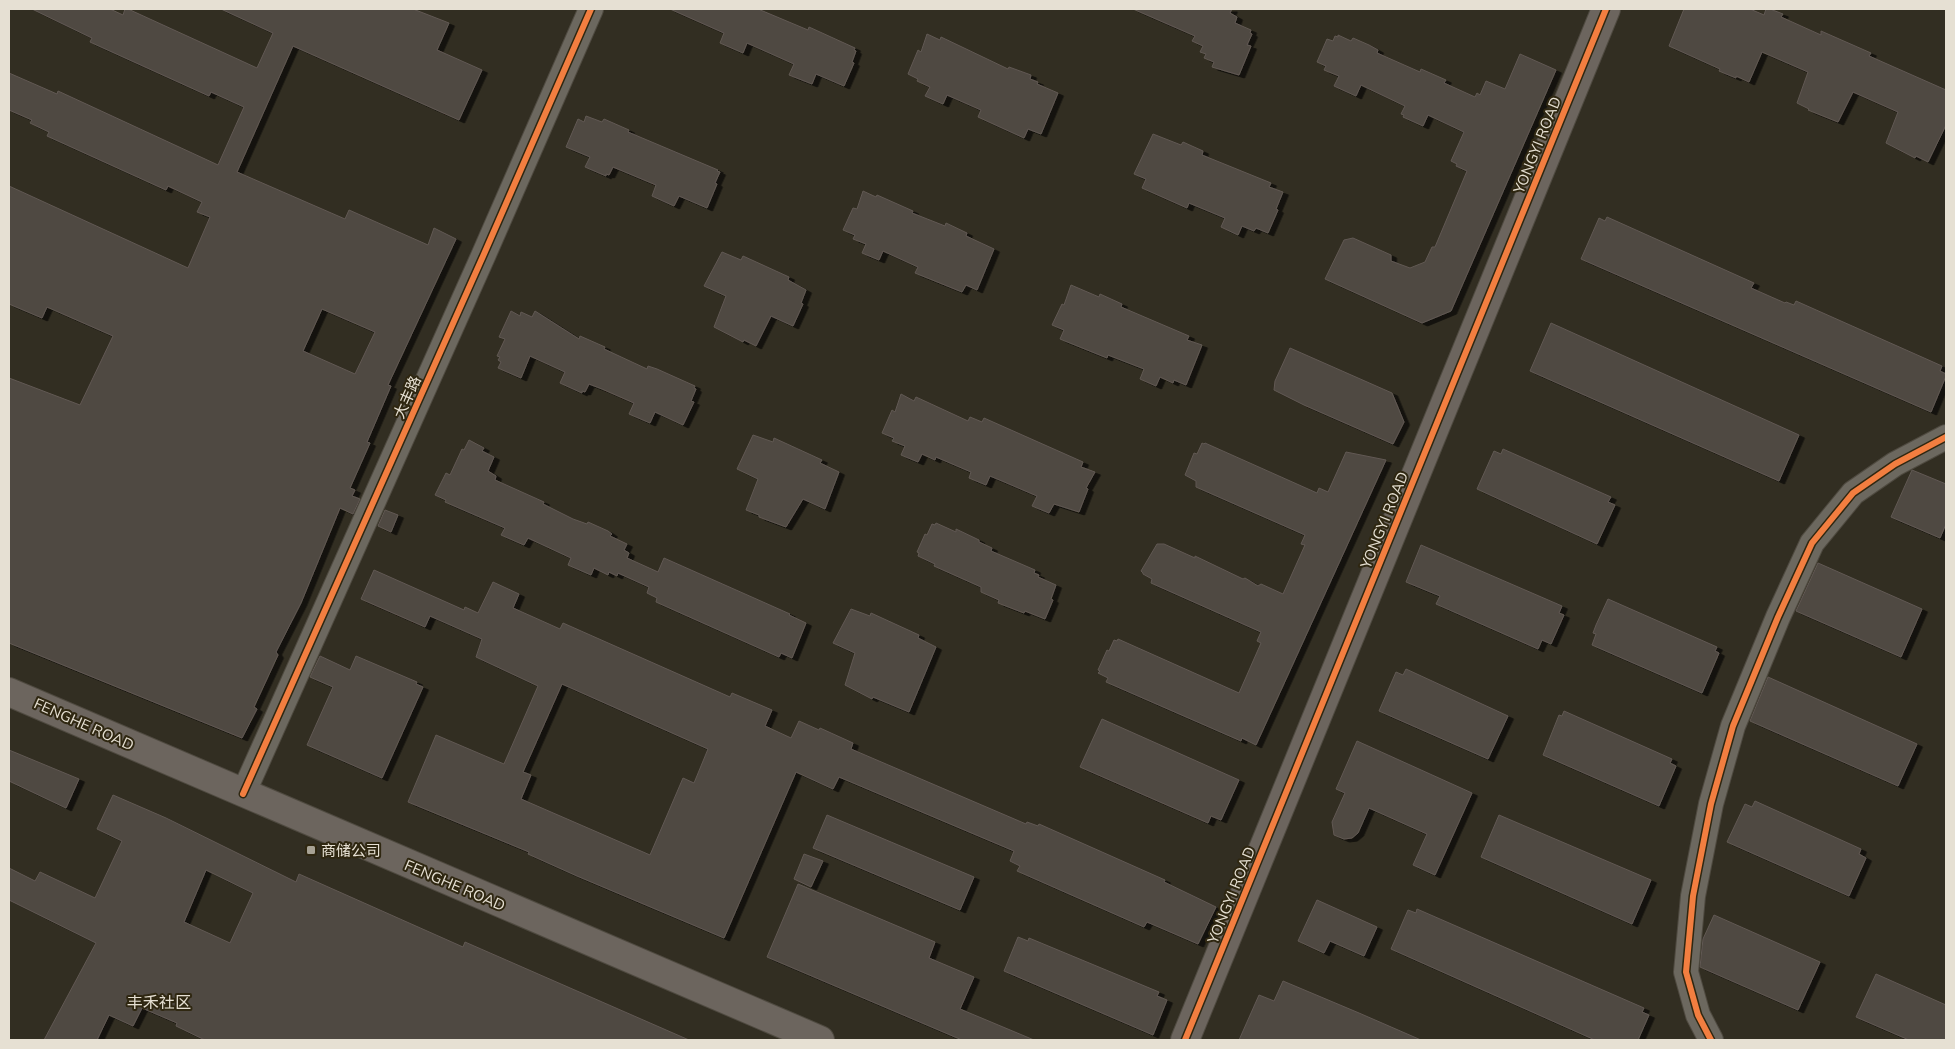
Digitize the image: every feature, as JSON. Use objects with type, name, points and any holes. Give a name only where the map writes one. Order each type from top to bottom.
[{"type":"street","name":"大丰路","points":[[243,794],[591,9]]},
{"type":"street","name":"YONGYI ROAD","points":[[1185,1040],[1606,9]]},
{"type":"street","points":[[1711,1040],[1698,1015],[1686,972],[1696,878],[1711,804],[1733,726],[1778,617],[1812,543],[1852,494],[1894,464],[1946,437]]},
{"type":"street","name":"FENGHE ROAD","points":[[9,692],[820,1040]]},
{"type":"building","points":[[32,9],[110,9],[123,15],[125,9],[128,9],[257,68],[273,33],[221,9],[413,9],[449,23],[437,50],[482,70],[459,120],[293,46],[237,172],[345,219],[349,210],[428,245],[434,228],[456,239],[388,385],[391,386],[367,442],[370,443],[350,488],[355,490],[352,496],[360,499],[353,514],[340,508],[301,603],[276,652],[278,655],[254,707],[257,709],[242,738],[9,643],[9,378],[80,405],[113,336],[47,307],[42,318],[9,304],[9,186],[188,268],[210,217],[197,212],[202,202],[168,186],[166,190],[47,136],[49,132],[30,123],[32,120],[9,110],[9,73],[57,94],[58,91],[218,165],[244,107],[211,92],[209,96],[90,42],[92,38]],"holes":[[[322,309],[375,332],[355,374],[303,351]]]},
{"type":"building","points":[[670,9],[758,9],[808,30],[809,27],[855,48],[854,50],[856,51],[852,62],[854,63],[844,86],[816,74],[812,84],[789,75],[794,64],[747,43],[743,53],[720,43],[724,33]]},
{"type":"building","points":[[1133,9],[1232,9],[1230,13],[1237,17],[1235,23],[1251,30],[1250,33],[1252,34],[1247,45],[1251,46],[1239,75],[1212,67],[1214,62],[1204,58],[1206,54],[1200,52],[1203,46],[1192,41],[1195,36]]},
{"type":"building","points":[[1684,9],[1750,9],[1764,15],[1766,9],[1770,9],[1783,14],[1781,17],[1821,35],[1821,31],[1871,53],[1869,56],[1946,90],[1946,125],[1928,162],[1916,156],[1915,158],[1886,143],[1898,112],[1853,92],[1838,122],[1808,110],[1797,103],[1808,72],[1762,52],[1749,82],[1719,71],[1720,69],[1669,46]]},
{"type":"building","points":[[927,34],[940,40],[941,37],[1008,69],[1009,67],[1031,75],[1030,79],[1038,82],[1037,84],[1058,93],[1041,134],[1028,129],[1024,138],[978,117],[981,110],[947,95],[943,104],[925,96],[930,87],[908,74],[918,50],[921,52]]},
{"type":"building","points":[[1338,35],[1351,41],[1353,38],[1369,45],[1378,50],[1377,53],[1420,72],[1421,69],[1446,80],[1444,83],[1475,97],[1477,93],[1480,95],[1486,81],[1505,89],[1520,54],[1556,70],[1451,311],[1422,323],[1325,279],[1344,240],[1353,238],[1391,255],[1391,261],[1410,268],[1425,262],[1432,247],[1435,247],[1467,171],[1456,166],[1457,164],[1451,161],[1464,132],[1428,115],[1423,126],[1403,117],[1404,115],[1401,114],[1405,106],[1361,85],[1356,96],[1334,86],[1339,76],[1324,70],[1326,66],[1317,62],[1327,39],[1333,41],[1335,36],[1338,37]]},
{"type":"building","points":[[586,116],[602,122],[604,119],[629,130],[628,132],[718,170],[720,172],[715,183],[717,184],[707,208],[679,196],[674,206],[652,196],[656,185],[613,167],[609,175],[606,174],[606,176],[585,167],[590,157],[566,147],[578,119],[584,122]]},
{"type":"building","points":[[1153,134],[1181,145],[1183,142],[1203,151],[1202,155],[1271,183],[1269,187],[1283,192],[1268,233],[1256,228],[1254,231],[1242,226],[1238,235],[1221,227],[1225,218],[1189,203],[1187,208],[1142,188],[1146,179],[1134,174]]},
{"type":"building","points":[[863,191],[876,197],[877,195],[913,211],[912,213],[945,226],[946,223],[967,233],[966,236],[994,249],[977,290],[966,285],[962,292],[915,273],[918,267],[883,251],[879,260],[862,253],[866,244],[853,239],[855,235],[843,230],[853,208],[857,209]]},
{"type":"building","points":[[1607,217],[1754,283],[1751,288],[1785,303],[1794,305],[1796,301],[1942,366],[1940,371],[1946,374],[1946,376],[1931,412],[1581,259],[1599,218],[1605,221]]},
{"type":"building","points":[[722,252],[741,260],[743,256],[789,277],[788,280],[806,290],[801,303],[803,304],[793,326],[771,316],[756,346],[744,340],[743,342],[714,327],[726,296],[704,286]]},
{"type":"building","points":[[1071,285],[1099,297],[1100,294],[1122,304],[1121,307],[1189,336],[1187,340],[1202,345],[1186,385],[1174,380],[1173,383],[1160,377],[1156,386],[1140,379],[1144,369],[1108,355],[1107,358],[1060,339],[1064,330],[1052,325],[1062,304],[1064,305]]},
{"type":"building","points":[[511,311],[520,316],[521,312],[532,317],[535,311],[579,339],[580,336],[647,369],[648,366],[657,369],[695,386],[694,388],[696,389],[691,401],[694,402],[683,425],[655,412],[650,423],[629,414],[634,403],[589,384],[585,392],[582,391],[582,393],[560,383],[565,372],[530,356],[521,378],[498,368],[501,362],[498,360],[500,357],[497,356],[505,339],[499,337]]},
{"type":"building","points":[[1551,323],[1799,435],[1779,481],[1530,371]]},
{"type":"building","points":[[1290,348],[1392,393],[1404,422],[1393,444],[1274,390],[1275,381]]},
{"type":"building","points":[[901,394],[914,401],[916,397],[968,421],[970,417],[982,422],[984,418],[1083,462],[1081,467],[1095,472],[1086,488],[1088,489],[1079,512],[1054,504],[1049,513],[1032,506],[1037,496],[990,476],[986,485],[969,478],[971,472],[936,457],[935,460],[922,454],[918,462],[901,455],[905,446],[892,441],[894,438],[882,433],[892,410],[895,412]]},
{"type":"building","points":[[753,435],[773,442],[774,438],[822,460],[820,463],[839,472],[825,509],[803,499],[786,527],[746,510],[758,479],[737,469]]},
{"type":"building","points":[[469,440],[484,448],[482,451],[494,457],[488,471],[496,476],[495,480],[544,502],[543,504],[573,519],[587,524],[588,522],[608,531],[612,534],[610,536],[627,544],[624,550],[629,553],[627,558],[658,572],[664,558],[790,614],[806,623],[792,658],[781,653],[779,657],[656,602],[657,598],[647,593],[649,587],[618,573],[617,576],[609,572],[608,575],[594,568],[591,575],[568,565],[571,558],[528,538],[524,545],[501,535],[505,528],[445,502],[446,500],[435,495],[446,473],[450,475],[462,449],[464,450]]},
{"type":"building","points":[[1202,443],[1317,493],[1319,488],[1328,492],[1346,452],[1386,460],[1256,745],[1242,738],[1241,741],[1106,682],[1108,678],[1098,673],[1107,650],[1109,651],[1114,640],[1117,641],[1118,639],[1239,693],[1261,643],[1257,641],[1261,632],[1151,583],[1152,579],[1141,571],[1157,544],[1164,544],[1195,558],[1195,556],[1243,579],[1245,578],[1258,586],[1261,584],[1283,594],[1305,545],[1301,544],[1305,535],[1196,487],[1196,481],[1185,475],[1194,453],[1197,454]]},
{"type":"building","points":[[1503,449],[1611,497],[1608,502],[1615,505],[1597,544],[1477,489],[1494,451],[1501,454]]},
{"type":"building","points":[[1912,470],[1946,484],[1946,524],[1940,538],[1891,517]]},
{"type":"building","points":[[385,510],[398,515],[391,532],[378,526]]},
{"type":"building","points":[[936,523],[956,532],[956,529],[979,540],[979,542],[992,548],[991,551],[1035,570],[1034,573],[1039,575],[1038,577],[1056,585],[1051,599],[1053,600],[1045,619],[998,603],[999,600],[981,592],[981,587],[934,566],[935,564],[918,556],[919,553],[917,552],[925,534],[927,535],[932,524],[935,525]]},
{"type":"building","points":[[1421,545],[1562,606],[1559,613],[1564,615],[1551,644],[1542,640],[1538,649],[1436,604],[1440,596],[1406,582]]},
{"type":"building","points":[[1818,563],[1922,609],[1901,657],[1796,611]]},
{"type":"building","points":[[374,570],[464,610],[465,607],[478,613],[493,582],[519,594],[513,608],[560,629],[563,623],[730,697],[732,693],[772,710],[765,726],[791,738],[799,721],[819,730],[820,728],[853,743],[851,749],[1026,824],[1027,822],[1038,826],[1039,824],[1165,880],[1164,882],[1216,907],[1198,944],[1147,922],[1144,927],[1017,871],[1020,866],[1010,861],[1014,851],[839,777],[833,789],[796,772],[724,938],[577,876],[528,854],[529,852],[408,802],[436,735],[504,764],[538,686],[476,657],[482,639],[430,616],[425,627],[361,599]],"holes":[[[562,684],[708,749],[694,783],[683,778],[650,855],[521,799],[531,775],[523,772]]]},
{"type":"building","points":[[1608,599],[1717,647],[1715,651],[1719,653],[1702,693],[1592,645],[1596,634],[1593,633]]},
{"type":"building","points":[[851,609],[870,616],[871,613],[919,635],[918,638],[936,647],[909,712],[873,697],[872,699],[845,685],[855,653],[833,643]]},
{"type":"building","points":[[320,656],[350,670],[356,656],[417,682],[416,684],[423,687],[382,778],[307,745],[333,687],[310,677]]},
{"type":"building","points":[[1406,669],[1508,716],[1488,759],[1379,711],[1396,672],[1403,675]]},
{"type":"building","points":[[1768,677],[1917,744],[1898,786],[1750,721]]},
{"type":"building","points":[[1564,711],[1672,759],[1670,763],[1676,766],[1659,806],[1543,755],[1559,715],[1562,716]]},
{"type":"building","points":[[1102,719],[1239,780],[1221,820],[1211,816],[1208,823],[1080,767]]},
{"type":"building","points":[[1357,741],[1472,793],[1435,875],[1413,865],[1427,834],[1369,808],[1358,833],[1352,838],[1344,839],[1334,835],[1332,822],[1345,793],[1336,789]]},
{"type":"building","points":[[9,750],[79,779],[66,808],[9,781]]},
{"type":"building","points":[[113,795],[166,818],[296,882],[299,874],[463,947],[465,942],[689,1040],[205,1040],[176,1026],[177,1023],[142,1008],[133,1026],[109,1015],[97,1040],[44,1040],[96,943],[9,900],[9,868],[35,881],[40,872],[95,898],[122,841],[97,829]],"holes":[[[206,870],[253,893],[230,943],[184,922]]]},
{"type":"building","points":[[1755,801],[1861,849],[1859,854],[1866,858],[1849,896],[1727,842],[1745,804],[1752,807]]},
{"type":"building","points":[[827,815],[974,877],[960,910],[813,848]]},
{"type":"building","points":[[1499,815],[1651,880],[1632,924],[1481,857]]},
{"type":"building","points":[[804,854],[823,861],[811,887],[794,879]]},
{"type":"building","points":[[798,884],[935,942],[929,958],[974,977],[960,1009],[1034,1040],[962,1040],[767,957]]},
{"type":"building","points":[[1317,900],[1377,927],[1364,956],[1330,941],[1324,953],[1298,941]]},
{"type":"building","points":[[1417,909],[1644,1008],[1642,1012],[1649,1015],[1638,1040],[1595,1040],[1391,949],[1408,910],[1416,913]]},
{"type":"building","points":[[1714,915],[1820,962],[1798,1010],[1700,967],[1703,939]]},
{"type":"building","points":[[1018,937],[1028,941],[1029,938],[1159,992],[1157,996],[1167,1000],[1153,1035],[1004,971]]},
{"type":"building","points":[[1876,974],[1946,1005],[1946,1040],[1909,1040],[1856,1017]]},
{"type":"building","points":[[1283,981],[1421,1040],[1239,1040],[1259,995],[1274,1001]]},
{"type":"cycle path","points":[[243,794],[591,9]]},
{"type":"cycle path","points":[[1185,1040],[1606,9]]},
{"type":"cycle path","points":[[1711,1040],[1698,1015],[1686,972],[1693,896],[1711,804],[1733,726],[1778,617],[1812,543],[1853,493],[1895,464],[1946,437]]},
{"type":"place","name":"商储公司","points":[[311,850]]},
{"type":"district","name":"丰禾社区","points":[[159,1002]]}]
